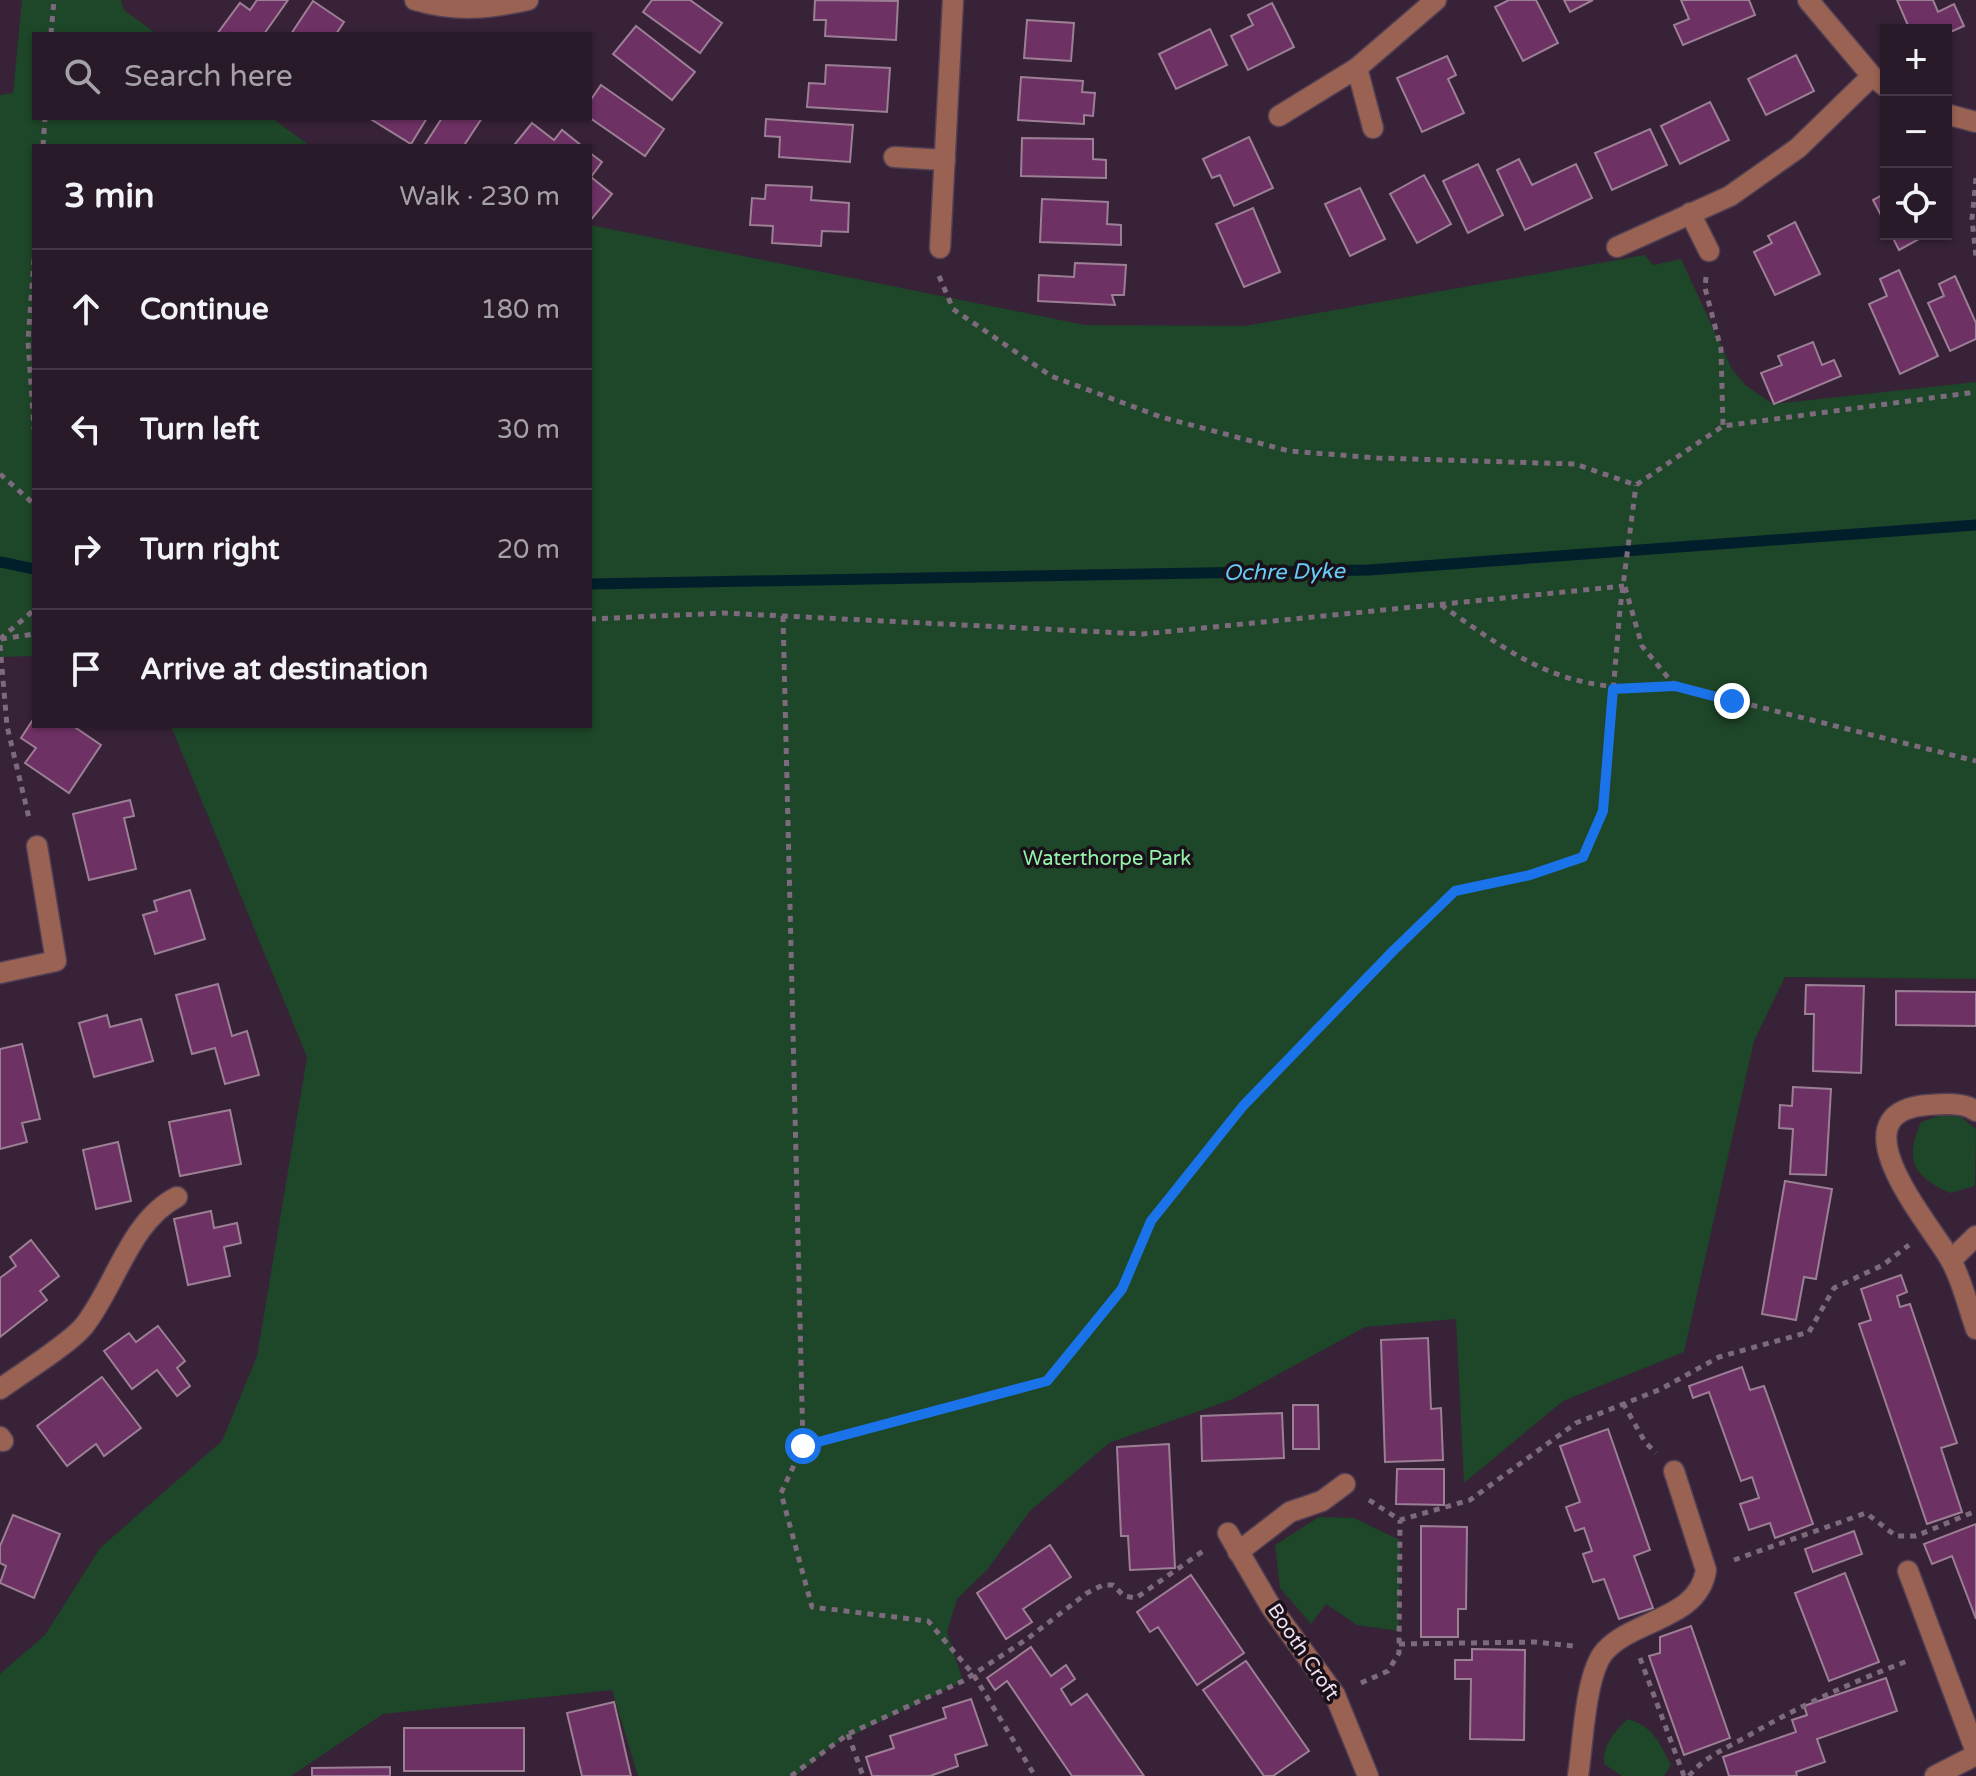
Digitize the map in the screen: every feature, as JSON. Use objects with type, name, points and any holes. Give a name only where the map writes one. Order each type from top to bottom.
[{"type":"street","points":[[415,0],[444,9],[486,10],[528,0]]},
{"type":"street","points":[[940,248],[953,0]]},
{"type":"street","points":[[1279,116],[1357,68],[1436,0]]},
{"type":"street","points":[[1617,247],[1730,196],[1798,148],[1879,82],[1808,0]]},
{"type":"street","points":[[1357,68],[1373,128]]},
{"type":"street","points":[[1952,116],[1976,122]]},
{"type":"street","points":[[894,157],[945,160]]},
{"type":"street","points":[[1690,213],[1709,251]]},
{"type":"street","points":[[0,973],[56,961],[37,846]]},
{"type":"street","points":[[1976,1111],[1970,1106],[1914,1106],[1892,1121],[1885,1144],[1889,1163],[1928,1231],[1951,1260],[1976,1329]]},
{"type":"street","points":[[0,1389],[83,1327],[147,1221],[161,1205],[177,1197]]},
{"type":"street","points":[[1951,1260],[1976,1236]]},
{"type":"street","points":[[1578,1776],[1594,1667],[1606,1649],[1693,1599],[1704,1584],[1706,1570],[1674,1471]]},
{"type":"street","points":[[1238,1552],[1290,1512],[1322,1501],[1345,1484]]},
{"type":"street","name":"Booth Croft","points":[[1228,1533],[1271,1607],[1335,1695],[1368,1776]]},
{"type":"street","points":[[1908,1571],[1976,1753],[1935,1776]]},
{"type":"path","points":[[51,32],[54,0]]},
{"type":"path","points":[[43,144],[45,120]]},
{"type":"path","points":[[1976,178],[1972,219],[1976,257]]},
{"type":"path","points":[[940,248],[937,273],[953,309],[1051,376],[1161,417],[1289,451],[1378,458],[1575,464],[1636,485]]},
{"type":"path","points":[[1709,251],[1705,288],[1721,349],[1723,426]]},
{"type":"path","points":[[32,286],[28,341],[32,400]]},
{"type":"path","points":[[803,1446],[1047,1381],[1122,1289],[1151,1221],[1234,1118],[1394,950],[1455,891],[1530,875],[1583,857],[1603,811],[1636,485],[1723,426],[1976,392]]},
{"type":"path","points":[[0,474],[32,502]]},
{"type":"path","points":[[592,619],[724,613],[1143,634],[1624,586]]},
{"type":"path","points":[[1624,586],[1642,646],[1675,686]]},
{"type":"path","points":[[1440,604],[1534,668],[1613,689],[1675,686],[1976,761]]},
{"type":"path","points":[[0,641],[32,612]]},
{"type":"path","points":[[783,616],[803,1446],[781,1493],[812,1607],[928,1621],[973,1674],[1035,1776]]},
{"type":"path","points":[[0,641],[32,634]]},
{"type":"path","points":[[0,641],[7,726],[37,846]]},
{"type":"path","points":[[1345,1484],[1400,1520],[1470,1500],[1576,1423],[1661,1389],[1719,1357],[1809,1332],[1834,1288],[1883,1265],[1928,1231]]},
{"type":"path","points":[[1623,1403],[1645,1442],[1674,1471]]},
{"type":"path","points":[[1706,1570],[1866,1513],[1896,1536],[1916,1536],[1976,1511]]},
{"type":"path","points":[[1335,1695],[1388,1671],[1399,1653],[1400,1520]]},
{"type":"path","points":[[791,1776],[848,1734],[973,1674],[1027,1639],[1087,1593],[1103,1585],[1113,1585],[1124,1596],[1136,1598],[1160,1585],[1228,1533]]},
{"type":"path","points":[[1632,1634],[1687,1776],[1721,1750],[1834,1688],[1938,1649]]},
{"type":"path","points":[[1399,1644],[1535,1642],[1606,1649]]},
{"type":"path","points":[[848,1734],[863,1776]]},
{"type":"green space","points":[[22,0],[121,0],[124,10],[154,32],[32,32],[32,120],[275,120],[307,144],[32,144],[32,656],[0,657],[0,95],[13,93]]},
{"type":"green space","name":"Waterthorpe Park","points":[[592,225],[1085,325],[1245,326],[1645,255],[1653,265],[1681,259],[1732,369],[1745,385],[1773,404],[1976,382],[1976,979],[1785,977],[1754,1041],[1684,1352],[1563,1401],[1464,1483],[1456,1319],[1365,1327],[1233,1399],[1109,1443],[1030,1511],[987,1570],[957,1599],[947,1632],[963,1681],[833,1745],[796,1776],[638,1776],[612,1690],[383,1714],[291,1776],[0,1776],[0,1674],[45,1635],[100,1548],[222,1441],[257,1356],[307,1057],[172,728],[592,728]]},
{"type":"green space","points":[[1942,1115],[1961,1117],[1976,1129],[1975,1186],[1950,1193],[1927,1180],[1915,1166],[1913,1157],[1921,1122]]},
{"type":"green space","points":[[1319,1517],[1354,1518],[1400,1540],[1399,1631],[1357,1625],[1326,1604],[1311,1624],[1280,1588],[1275,1545]]},
{"type":"green space","points":[[1627,1719],[1649,1730],[1659,1742],[1671,1765],[1664,1776],[1622,1776],[1604,1764],[1607,1745]]},
{"type":"building","points":[[257,0],[288,0],[265,32],[218,32],[240,3],[250,10]]},
{"type":"building","points":[[652,0],[690,0],[722,23],[700,53],[643,12]]},
{"type":"building","points":[[815,0],[898,1],[896,40],[825,36],[826,20],[814,20]]},
{"type":"building","points":[[1509,0],[1536,0],[1558,43],[1523,61],[1495,7]]},
{"type":"building","points":[[1564,0],[1593,0],[1570,12]]},
{"type":"building","points":[[1681,0],[1749,0],[1755,15],[1683,45],[1674,25],[1689,19]]},
{"type":"building","points":[[1897,0],[1933,0],[1938,12],[1954,4],[1964,26],[1952,31],[1952,24],[1907,24]]},
{"type":"building","points":[[313,1],[344,22],[337,32],[292,32]]},
{"type":"building","points":[[1272,3],[1294,47],[1248,70],[1231,36],[1253,25],[1248,15]]},
{"type":"building","points":[[1027,20],[1074,23],[1071,61],[1024,58]]},
{"type":"building","points":[[636,26],[695,72],[672,100],[613,54]]},
{"type":"building","points":[[1210,29],[1227,65],[1176,89],[1159,54]]},
{"type":"building","points":[[1796,55],[1814,91],[1766,115],[1748,79]]},
{"type":"building","points":[[1447,56],[1456,75],[1448,79],[1464,113],[1422,132],[1397,78]]},
{"type":"building","points":[[826,65],[890,68],[887,112],[807,107],[809,83],[825,84]]},
{"type":"building","points":[[1021,77],[1083,81],[1082,92],[1095,93],[1093,116],[1084,115],[1084,124],[1018,120]]},
{"type":"building","points":[[601,85],[664,129],[645,156],[592,119],[592,98]]},
{"type":"building","points":[[1710,102],[1729,140],[1680,164],[1661,126]]},
{"type":"building","points":[[766,119],[853,125],[850,162],[779,157],[780,137],[765,136]]},
{"type":"building","points":[[372,120],[426,120],[411,144]]},
{"type":"building","points":[[441,120],[481,120],[465,144],[425,144]]},
{"type":"building","points":[[532,123],[554,140],[562,130],[580,144],[515,144]]},
{"type":"building","points":[[1650,129],[1667,165],[1612,190],[1595,153]]},
{"type":"building","points":[[1249,137],[1273,188],[1234,206],[1220,175],[1212,178],[1203,159]]},
{"type":"building","points":[[1022,138],[1093,139],[1093,159],[1106,160],[1106,178],[1021,176]]},
{"type":"building","points":[[592,154],[602,162],[592,176]]},
{"type":"building","points":[[1519,159],[1532,185],[1576,164],[1592,198],[1525,230],[1497,170]]},
{"type":"building","points":[[1478,164],[1503,215],[1468,233],[1443,181]]},
{"type":"building","points":[[1424,175],[1451,224],[1417,243],[1390,194]]},
{"type":"building","points":[[592,178],[612,194],[592,219]]},
{"type":"building","points":[[766,185],[812,187],[811,200],[849,203],[848,232],[822,231],[821,246],[772,243],[773,226],[750,225],[752,198],[765,199]]},
{"type":"building","points":[[1360,188],[1385,239],[1350,256],[1325,204]]},
{"type":"building","points":[[1880,196],[1880,213],[1873,200]]},
{"type":"building","points":[[1042,199],[1108,202],[1107,224],[1121,225],[1121,245],[1040,242]]},
{"type":"building","points":[[1253,208],[1280,272],[1244,287],[1216,224]]},
{"type":"building","points":[[1795,222],[1820,274],[1775,295],[1754,252],[1772,243],[1768,236]]},
{"type":"building","points":[[1894,240],[1917,240],[1899,250]]},
{"type":"building","points":[[1075,263],[1126,265],[1124,295],[1112,295],[1115,305],[1038,301],[1039,275],[1074,277]]},
{"type":"building","points":[[1899,270],[1938,356],[1900,374],[1869,304],[1887,296],[1880,279]]},
{"type":"building","points":[[1955,276],[1976,323],[1976,339],[1950,351],[1928,303],[1944,296],[1939,284]]},
{"type":"building","points":[[1813,342],[1822,365],[1834,360],[1841,376],[1774,404],[1761,373],[1782,365],[1778,356]]},
{"type":"building","points":[[32,721],[32,728],[76,728],[101,745],[69,793],[25,763],[36,748],[21,738]]},
{"type":"building","points":[[130,800],[134,816],[124,818],[136,869],[89,880],[73,814]]},
{"type":"building","points":[[190,890],[205,939],[155,954],[143,915],[157,911],[154,901]]},
{"type":"building","points":[[218,984],[232,1036],[247,1031],[259,1075],[225,1084],[215,1048],[192,1054],[176,995]]},
{"type":"building","points":[[1806,985],[1864,986],[1861,1073],[1813,1071],[1814,1014],[1805,1014]]},
{"type":"building","points":[[1896,991],[1976,992],[1976,1026],[1896,1025]]},
{"type":"building","points":[[107,1015],[110,1027],[141,1019],[153,1061],[94,1077],[79,1023]]},
{"type":"building","points":[[22,1044],[40,1119],[22,1123],[27,1142],[0,1149],[0,1049]]},
{"type":"building","points":[[1793,1087],[1831,1089],[1826,1175],[1790,1174],[1793,1129],[1779,1128],[1780,1105],[1792,1106]]},
{"type":"building","points":[[230,1110],[241,1164],[180,1176],[169,1122]]},
{"type":"building","points":[[118,1142],[131,1201],[96,1209],[83,1150]]},
{"type":"building","points":[[1785,1181],[1832,1189],[1816,1279],[1804,1277],[1796,1320],[1762,1314]]},
{"type":"building","points":[[211,1211],[214,1228],[237,1223],[241,1243],[224,1247],[230,1276],[188,1285],[174,1219]]},
{"type":"building","points":[[31,1240],[59,1276],[40,1291],[47,1300],[0,1337],[0,1278],[16,1266],[10,1257]]},
{"type":"building","points":[[1901,1275],[1907,1292],[1897,1296],[1900,1307],[1910,1304],[1957,1443],[1941,1448],[1962,1512],[1927,1524],[1859,1324],[1871,1320],[1861,1289]]},
{"type":"building","points":[[158,1326],[185,1361],[177,1368],[190,1386],[177,1396],[157,1370],[132,1389],[104,1351],[129,1333],[136,1342]]},
{"type":"building","points":[[1428,1338],[1431,1409],[1441,1408],[1443,1460],[1385,1462],[1381,1340]]},
{"type":"building","points":[[1742,1367],[1750,1390],[1764,1386],[1813,1524],[1775,1538],[1770,1523],[1749,1530],[1740,1504],[1759,1498],[1752,1477],[1741,1481],[1709,1392],[1693,1398],[1689,1386]]},
{"type":"building","points":[[102,1377],[141,1428],[104,1456],[96,1444],[67,1466],[37,1426]]},
{"type":"building","points":[[1293,1405],[1318,1405],[1319,1449],[1293,1449]]},
{"type":"building","points":[[1282,1413],[1284,1458],[1202,1461],[1201,1416]]},
{"type":"building","points":[[1608,1429],[1650,1550],[1634,1556],[1653,1608],[1619,1619],[1604,1579],[1593,1582],[1583,1554],[1592,1551],[1584,1528],[1575,1531],[1566,1507],[1580,1502],[1560,1446]]},
{"type":"building","points":[[1169,1444],[1175,1568],[1130,1570],[1128,1536],[1121,1536],[1117,1447]]},
{"type":"building","points":[[1397,1469],[1444,1469],[1444,1505],[1396,1504]]},
{"type":"building","points":[[13,1515],[60,1534],[34,1598],[0,1583],[6,1566],[0,1563],[0,1546]]},
{"type":"building","points":[[1976,1524],[1976,1619],[1952,1556],[1932,1564],[1924,1544]]},
{"type":"building","points":[[1421,1526],[1467,1527],[1466,1609],[1458,1609],[1458,1637],[1421,1637]]},
{"type":"building","points":[[1854,1531],[1862,1554],[1813,1572],[1805,1549]]},
{"type":"building","points":[[1050,1545],[1071,1577],[1023,1609],[1032,1622],[1006,1639],[977,1593]]},
{"type":"building","points":[[1845,1573],[1879,1662],[1829,1681],[1795,1593]]},
{"type":"building","points":[[1191,1575],[1244,1653],[1197,1685],[1158,1627],[1150,1632],[1137,1612]]},
{"type":"building","points":[[1691,1626],[1730,1738],[1684,1755],[1649,1656],[1660,1653],[1660,1637]]},
{"type":"building","points":[[1031,1647],[1051,1676],[1066,1665],[1075,1679],[1061,1689],[1071,1705],[1087,1694],[1144,1776],[1072,1776],[1007,1681],[995,1690],[987,1678]]},
{"type":"building","points":[[1472,1649],[1525,1650],[1524,1740],[1470,1739],[1471,1679],[1455,1679],[1455,1660],[1472,1660]]},
{"type":"building","points":[[1246,1661],[1309,1751],[1273,1776],[1264,1776],[1203,1690]]},
{"type":"building","points":[[1886,1678],[1897,1711],[1817,1739],[1825,1762],[1796,1772],[1797,1776],[1729,1776],[1723,1757],[1796,1732],[1792,1720],[1807,1715],[1804,1706]]},
{"type":"building","points":[[971,1699],[987,1745],[955,1755],[958,1766],[930,1776],[872,1776],[866,1757],[894,1748],[890,1736],[946,1718],[943,1708]]},
{"type":"building","points":[[614,1702],[631,1776],[582,1776],[567,1713]]},
{"type":"building","points":[[404,1728],[524,1728],[524,1771],[404,1771]]},
{"type":"building","points":[[390,1767],[390,1776],[312,1776],[312,1768]]},
{"type":"waterway","name":"Ochre Dyke","points":[[592,584],[1369,570],[1976,525]]},
{"type":"waterway","name":"Ochre Dyke","points":[[0,562],[32,569]]},
{"type":"route","points":[[803,1446],[877,1429],[1047,1381],[1122,1289],[1151,1221],[1243,1106],[1394,950],[1455,891],[1530,875],[1583,857],[1603,811],[1613,689],[1675,686],[1732,701]]}]
